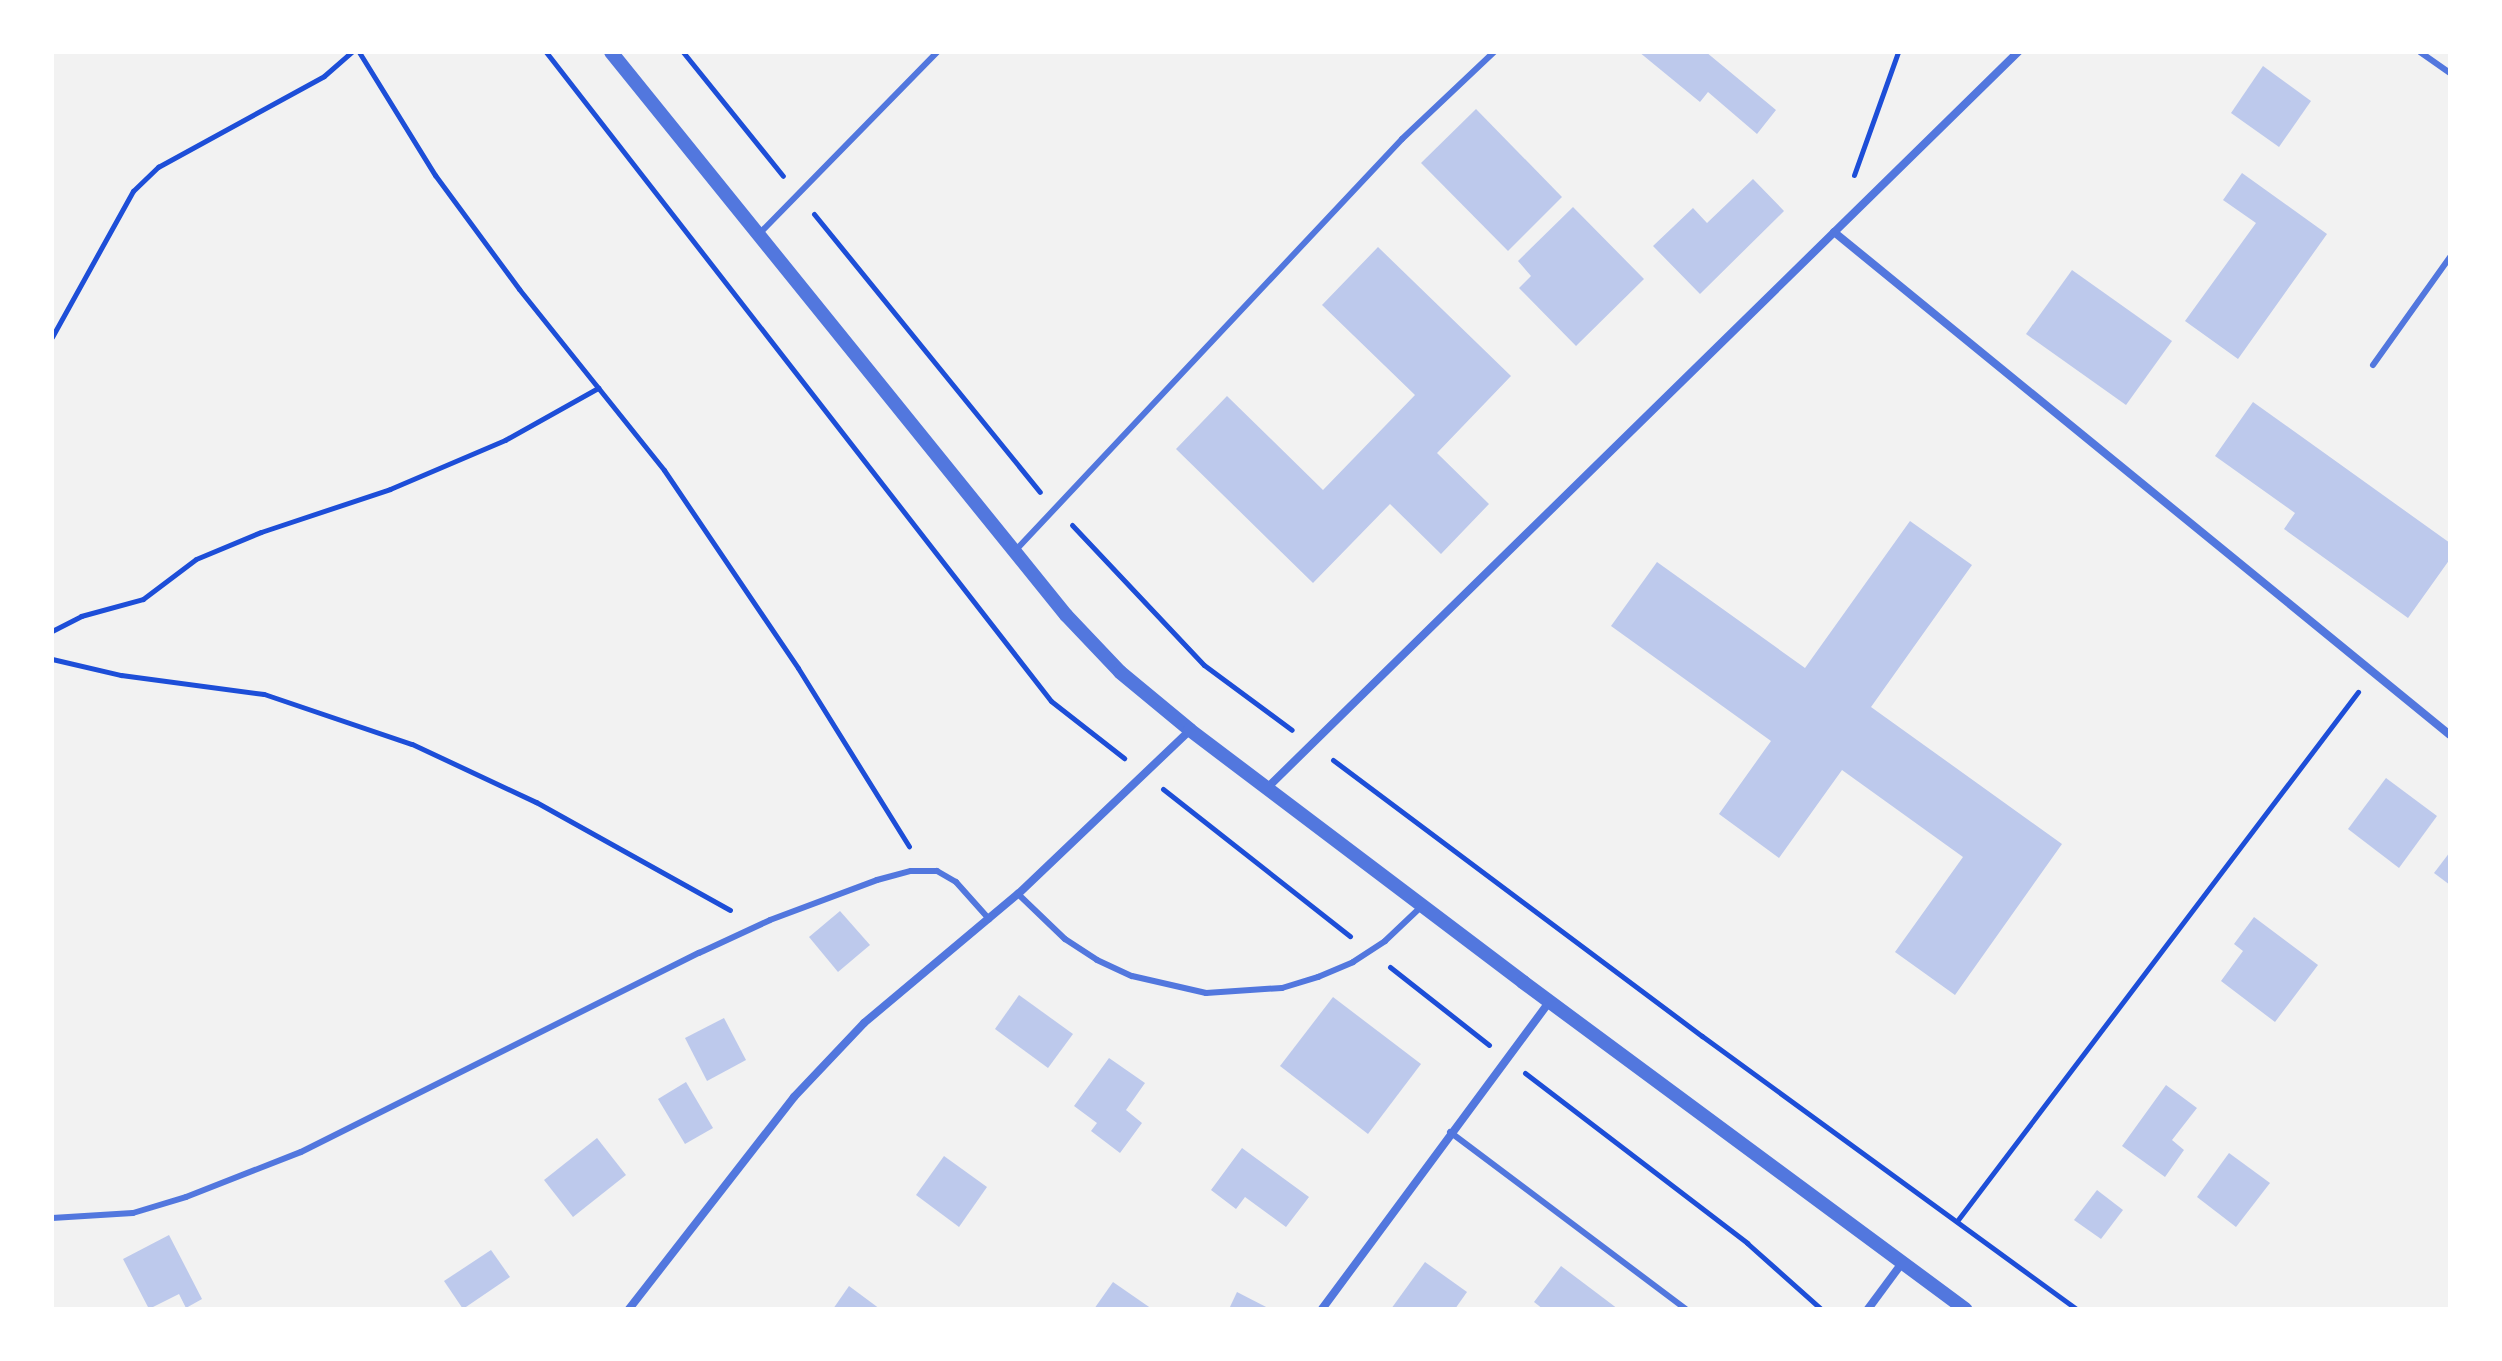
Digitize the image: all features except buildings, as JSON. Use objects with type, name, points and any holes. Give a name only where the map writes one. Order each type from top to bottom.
[{"type":"street","points":[[611,52],[1066,615],[1120,672],[1190,730],[1549,1002],[1965,1309]]},
{"type":"street","points":[[1267,788],[2018,52]]},
{"type":"street","points":[[1834,232],[2450,735]]},
{"type":"street","points":[[629,1309],[794,1097],[864,1023],[1018,894],[1190,730]]},
{"type":"street","points":[[1322,1309],[1549,1002]]},
{"type":"street","points":[[1868,1309],[1902,1263]]},
{"type":"lane","points":[[758,236],[937,52]]},
{"type":"lane","points":[[1015,551],[1402,139],[1494,52]]},
{"type":"lane","points":[[2420,52],[2450,73]]},
{"type":"lane","points":[[2373,365],[2450,257]]},
{"type":"lane","points":[[52,1218],[133,1213],[186,1197],[301,1152],[758,926],[877,880],[937,871],[956,882],[989,919]]},
{"type":"lane","points":[[1018,894],[1065,939],[1097,960],[1168,987],[1206,993],[1282,988],[1318,977],[1370,951],[1423,904]]},
{"type":"lane","points":[[1450,1132],[1686,1309]]},
{"type":"path","points":[[52,337],[133,191],[158,167],[324,76],[352,52]]},
{"type":"path","points":[[359,52],[435,175],[519,289],[664,470],[798,668],[925,871]]},
{"type":"path","points":[[546,52],[1051,701],[1747,1243],[1821,1309]]},
{"type":"path","points":[[683,52],[1021,471],[1204,665],[1702,1036],[2076,1309]]},
{"type":"path","points":[[1834,232],[1898,52]]},
{"type":"path","points":[[52,631],[81,616],[143,599],[196,559],[261,532],[390,489],[505,440],[598,388]]},
{"type":"path","points":[[52,659],[121,675],[264,694],[412,744],[536,802],[758,926]]},
{"type":"path","points":[[1957,1221],[2373,672]]}]
